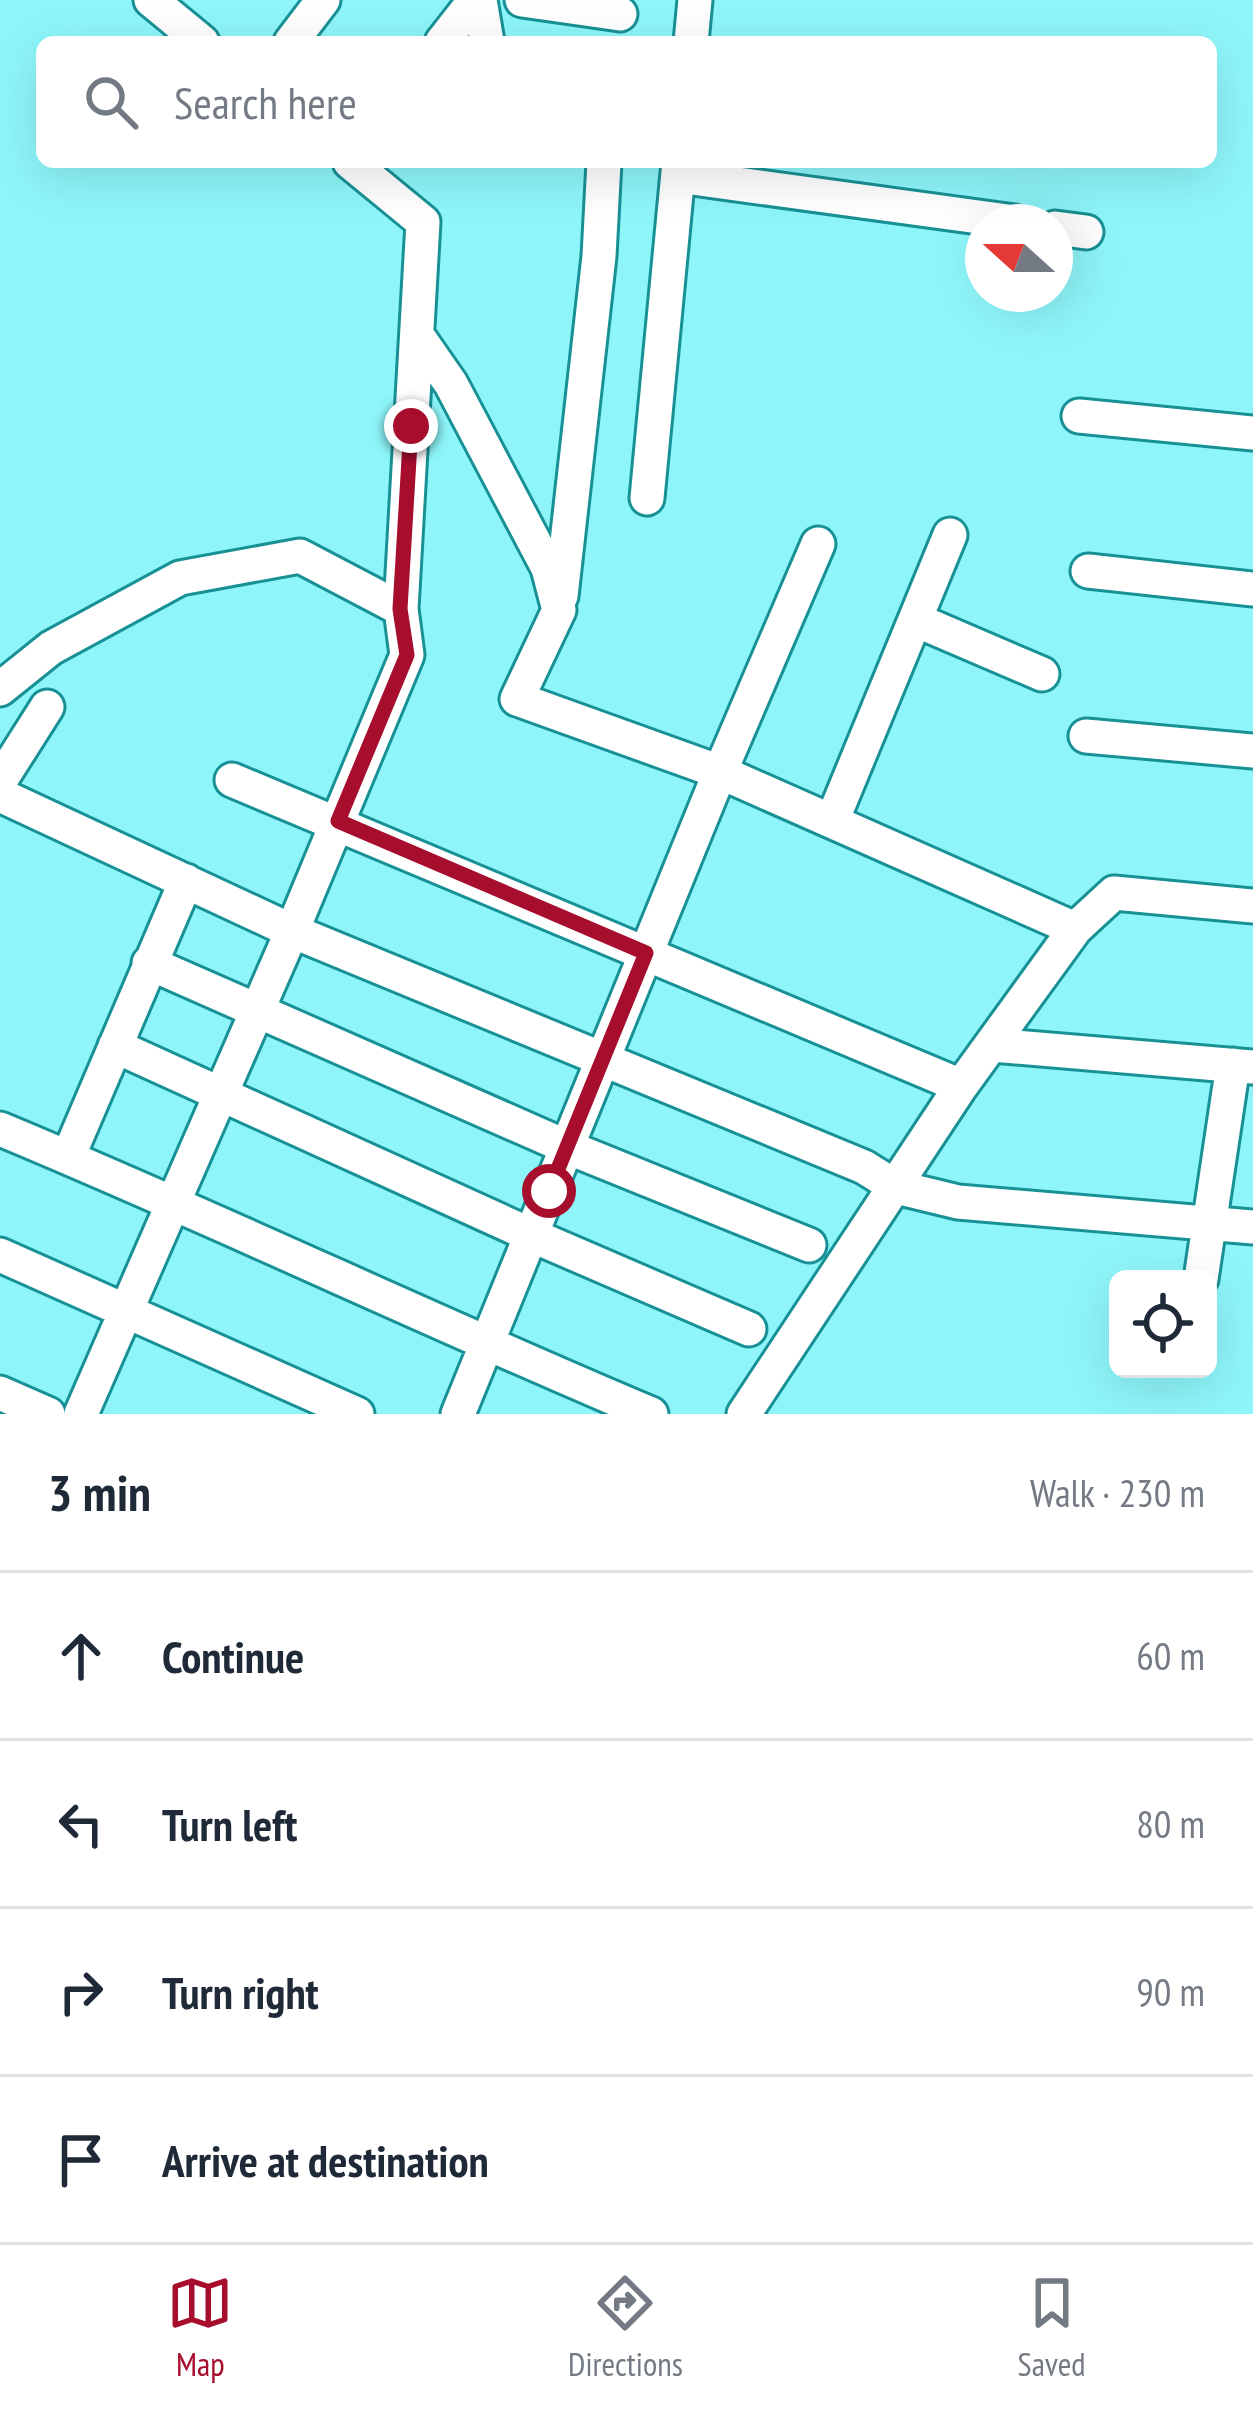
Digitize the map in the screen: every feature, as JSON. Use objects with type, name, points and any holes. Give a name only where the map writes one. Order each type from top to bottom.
[{"type":"street","points":[[296,36],[323,0]]},
{"type":"street","points":[[447,36],[477,0]]},
{"type":"street","points":[[477,0],[486,36]]},
{"type":"street","points":[[522,0],[619,19]]},
{"type":"street","points":[[692,36],[695,0]]},
{"type":"street","points":[[167,5],[196,36]]},
{"type":"street","points":[[81,1414],[407,655],[400,609],[423,222],[357,168]]},
{"type":"street","points":[[604,168],[599,256],[560,610],[517,699],[720,772],[1075,929]]},
{"type":"street","points":[[647,498],[679,169],[965,214]]},
{"type":"street","points":[[417,334],[452,384],[537,548],[560,610]]},
{"type":"street","points":[[1078,416],[1253,434]]},
{"type":"street","points":[[832,821],[950,536]]},
{"type":"street","points":[[458,1414],[818,544]]},
{"type":"street","points":[[0,689],[51,648],[179,578],[300,556],[400,609]]},
{"type":"street","points":[[1088,571],[1253,589]]},
{"type":"street","points":[[916,620],[1042,674]]},
{"type":"street","points":[[0,781],[47,707]]},
{"type":"street","points":[[1086,736],[1253,752]]},
{"type":"street","points":[[232,780],[962,1086]]},
{"type":"street","points":[[0,795],[292,931],[864,1167],[896,1187],[958,1202],[1253,1227]]},
{"type":"street","points":[[68,1157],[186,881]]},
{"type":"street","points":[[744,1414],[962,1086],[1075,929],[1114,893],[1253,906]]},
{"type":"street","points":[[149,963],[567,1147],[809,1245]]},
{"type":"street","points":[[992,1045],[1243,1066],[1202,1270]]},
{"type":"street","points":[[115,1046],[748,1330]]},
{"type":"street","points":[[0,1129],[651,1414]]},
{"type":"street","points":[[0,1255],[357,1414]]},
{"type":"street","points":[[0,1393],[48,1414]]},
{"type":"route","points":[[411,426],[400,609],[407,655],[338,821],[646,953],[549,1191]]}]
